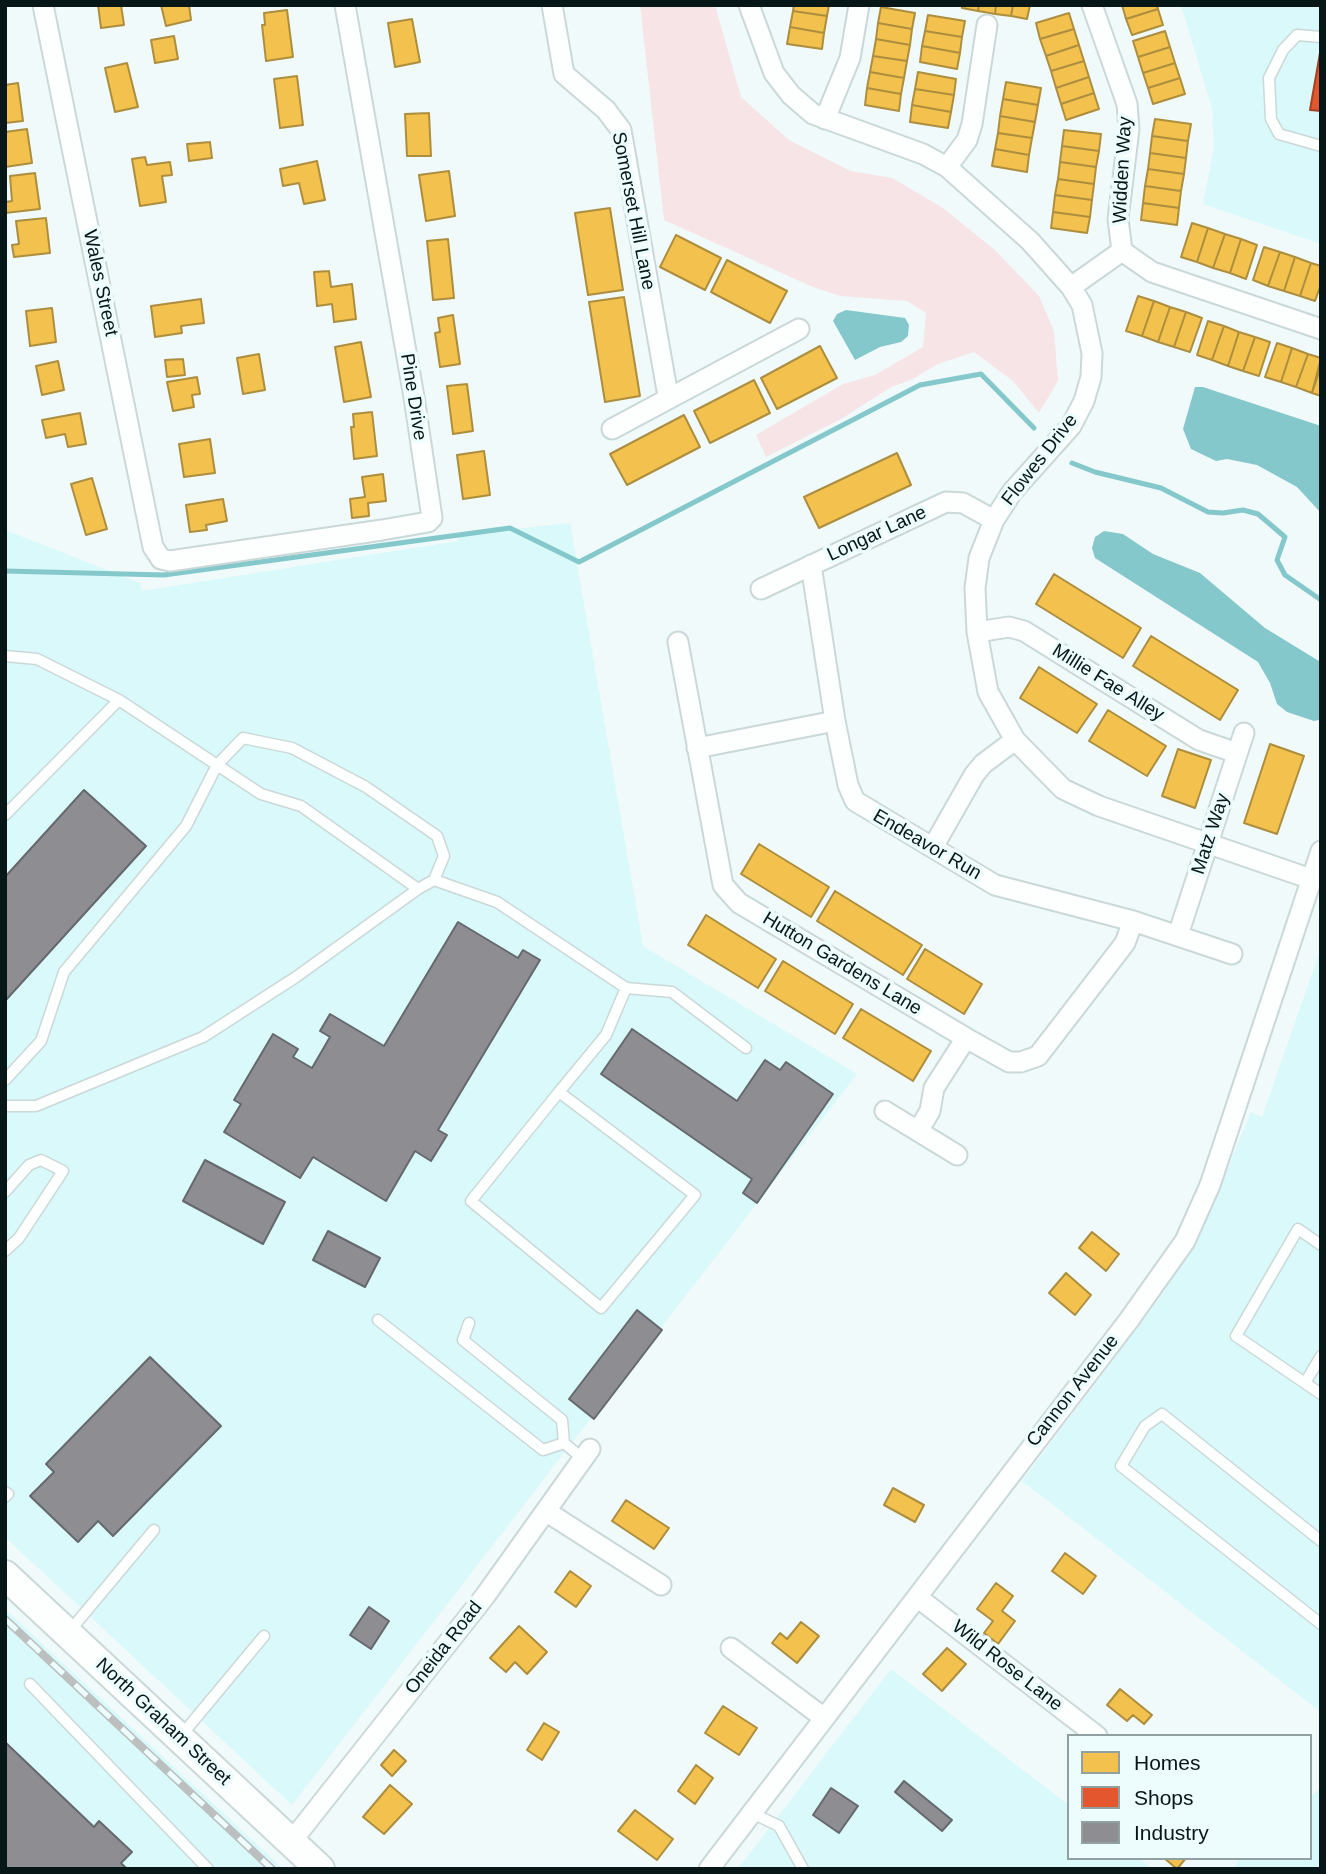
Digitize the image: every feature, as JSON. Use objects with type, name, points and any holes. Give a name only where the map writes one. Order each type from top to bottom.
[{"type":"main road","name":"North Graham Street","points":[[5,1575],[318,1868]]},
{"type":"street","name":"Wales Street","points":[[43,5],[153,547],[162,559]]},
{"type":"street","name":"Pine Drive","points":[[162,559],[170,561],[276,547],[416,524],[432,518],[414,397],[345,5]]},
{"type":"street","name":"Somerset Hill Lane","points":[[552,5],[564,74],[606,110],[621,130],[668,396]]},
{"type":"street","name":"Flowes Drive","points":[[749,5],[775,73],[791,95],[813,114],[923,154],[947,167],[1030,241],[1071,287],[1082,305],[1093,353],[1091,377],[1084,401],[1071,426],[1013,492],[994,520],[979,558],[975,588],[977,632],[988,692],[1015,740],[1063,789],[1099,806],[1311,879]]},
{"type":"street","points":[[825,119],[850,58],[859,5]]},
{"type":"street","name":"Widden Way","points":[[1092,5],[1127,104],[1129,129],[1118,219],[1122,251],[1152,272],[1321,329]]},
{"type":"street","points":[[947,167],[967,140],[972,124],[988,26]]},
{"type":"street","points":[[1071,287],[1122,251]]},
{"type":"street","points":[[611,429],[668,396],[799,329]]},
{"type":"street","name":"Longar Lane","points":[[761,589],[946,502],[963,503],[994,520]]},
{"type":"street","name":"Endeavor Run","points":[[811,565],[835,721],[848,785],[855,801],[995,885],[1133,921],[1232,954]]},
{"type":"street","name":"Millie Fae Alley","points":[[977,632],[1009,627],[1024,631],[1199,740],[1237,753]]},
{"type":"street","name":"Hutton Gardens Lane","points":[[678,642],[723,886],[739,903],[1009,1062],[1021,1062],[1038,1056],[1125,943],[1133,921]]},
{"type":"street","points":[[697,748],[835,721]]},
{"type":"street","name":"Matz Way","points":[[1178,935],[1244,733]]},
{"type":"street","points":[[933,847],[974,775],[983,764],[1015,740]]},
{"type":"street","name":"Cannon Avenue","points":[[709,1869],[1152,1290],[1185,1241],[1210,1185],[1321,851]]},
{"type":"street","points":[[918,1131],[930,1111],[934,1088],[966,1038]]},
{"type":"street","points":[[884,1111],[957,1155]]},
{"type":"street","name":"Oneida Road","points":[[291,1842],[477,1606],[547,1512],[586,1454]]},
{"type":"street","points":[[547,1512],[661,1585]]},
{"type":"street","name":"Wild Rose Lane","points":[[917,1597],[1094,1734]]},
{"type":"street","points":[[731,1648],[824,1718]]},
{"type":"lane","points":[[1321,37],[1297,35],[1283,50],[1269,78],[1271,119],[1279,134],[1321,146]]},
{"type":"lane","points":[[5,656],[37,659],[118,700],[261,794],[301,806],[418,889]]},
{"type":"lane","points":[[5,815],[118,700]]},
{"type":"lane","points":[[5,1080],[41,1041],[64,972],[186,826],[216,765],[243,738],[292,748],[366,787],[437,836],[444,856],[434,880],[296,977],[203,1037],[36,1106],[5,1106]]},
{"type":"lane","points":[[434,880],[497,902],[626,988],[672,992],[746,1048]]},
{"type":"lane","points":[[559,1092],[695,1195],[601,1308],[471,1201],[559,1092],[606,1035],[626,988]]},
{"type":"lane","points":[[5,1192],[29,1165],[41,1160],[63,1171],[19,1238],[5,1251]]},
{"type":"lane","points":[[1321,1245],[1298,1229],[1236,1336],[1321,1394]]},
{"type":"lane","points":[[378,1320],[543,1450],[565,1443],[586,1454]]},
{"type":"lane","points":[[469,1324],[463,1340],[562,1420],[565,1443]]},
{"type":"lane","points":[[1305,1383],[1321,1356]]},
{"type":"lane","points":[[1321,1541],[1162,1414],[1145,1426],[1121,1466],[1321,1624]]},
{"type":"lane","points":[[68,1634],[155,1531]]},
{"type":"lane","points":[[179,1737],[264,1636]]},
{"type":"lane","points":[[30,1684],[208,1869]]},
{"type":"lane","points":[[752,1813],[779,1826],[803,1869]]},
{"type":"shaded area","points":[[640,5],[715,5],[741,97],[789,140],[851,171],[892,178],[943,208],[996,251],[1039,296],[1054,331],[1058,381],[1039,413],[1013,381],[974,352],[938,364],[911,380],[891,387],[843,418],[766,457],[756,435],[843,384],[875,375],[923,347],[926,313],[907,301],[840,296],[813,287],[664,220]]},
{"type":"shaded area","points":[[1181,5],[1321,5],[1321,244],[1203,204],[1214,147],[1212,108]]},
{"type":"shaded area","points":[[570,523],[643,946],[857,1074],[292,1805],[5,1537],[5,530],[140,583],[142,591],[458,541],[458,535]]},
{"type":"shaded area","points":[[1321,948],[1321,1712],[1022,1481],[1157,1302],[1198,1240],[1251,1112],[1262,1117]]},
{"type":"shaded area","points":[[5,1609],[283,1869],[5,1869]]},
{"type":"shaded area","points":[[891,1669],[1067,1803],[1067,1860],[1141,1860],[1152,1869],[738,1869]]},
{"type":"shaded area","points":[[1321,1788],[1321,1869],[1233,1869],[1240,1860],[1312,1860],[1312,1795]]},
{"type":"water","points":[[846,310],[905,318],[909,325],[908,336],[901,342],[880,347],[855,360],[833,321],[837,314]]},
{"type":"water","points":[[1195,387],[1203,387],[1321,426],[1321,513],[1297,487],[1257,465],[1227,459],[1216,461],[1191,449],[1183,429]]},
{"type":"water","points":[[1104,531],[1123,534],[1153,554],[1200,573],[1265,628],[1319,661],[1319,720],[1314,721],[1287,712],[1277,704],[1270,683],[1258,662],[1095,558],[1092,548],[1095,537]]},
{"type":"building: Homes","points":[[98,5],[121,5],[124,25],[101,28]]},
{"type":"building: Homes","points":[[161,5],[189,5],[191,20],[166,26]]},
{"type":"building: Homes","points":[[794,5],[829,5],[827,16],[793,11]]},
{"type":"building: Homes","points":[[962,5],[979,5],[978,11],[962,8]]},
{"type":"building: Homes","points":[[979,5],[996,5],[995,14],[978,11]]},
{"type":"building: Homes","points":[[996,5],[1013,5],[1011,16],[995,14]]},
{"type":"building: Homes","points":[[1013,5],[1030,5],[1027,19],[1011,16]]},
{"type":"building: Homes","points":[[1122,5],[1157,5],[1158,9],[1126,19]]},
{"type":"building: Homes","points":[[881,7],[915,13],[912,29],[878,23]]},
{"type":"building: Homes","points":[[1158,9],[1163,25],[1132,35],[1126,19]]},
{"type":"building: Homes","points":[[287,10],[293,57],[266,61],[262,25],[265,25],[264,13]]},
{"type":"building: Homes","points":[[793,11],[827,16],[824,33],[790,27]]},
{"type":"building: Homes","points":[[1069,13],[1074,29],[1040,39],[1036,23]]},
{"type":"building: Homes","points":[[928,15],[965,21],[962,37],[925,31]]},
{"type":"building: Homes","points":[[412,19],[420,62],[395,67],[388,23]]},
{"type":"building: Homes","points":[[878,23],[912,29],[910,45],[876,39]]},
{"type":"building: Homes","points":[[790,27],[824,33],[822,49],[787,44]]},
{"type":"building: Homes","points":[[1074,29],[1079,45],[1046,56],[1040,39]]},
{"type":"building: Homes","points":[[925,31],[962,37],[960,53],[922,46]]},
{"type":"building: Homes","points":[[1165,31],[1170,47],[1138,57],[1133,41]]},
{"type":"building: Homes","points":[[174,36],[178,59],[155,63],[151,40]]},
{"type":"building: Homes","points":[[876,39],[910,45],[907,61],[873,56]]},
{"type":"building: Homes","points":[[1079,45],[1084,61],[1051,71],[1046,56]]},
{"type":"building: Homes","points":[[922,46],[960,53],[957,69],[920,62]]},
{"type":"building: Homes","points":[[1170,47],[1175,63],[1143,73],[1138,57]]},
{"type":"building: Homes","points":[[873,56],[907,61],[904,78],[870,72]]},
{"type":"building: Homes","points":[[1084,61],[1089,77],[1056,88],[1051,71]]},
{"type":"building: Homes","points":[[127,63],[138,107],[115,112],[105,68]]},
{"type":"building: Homes","points":[[1175,63],[1180,78],[1148,88],[1143,73]]},
{"type":"building: Homes","points":[[870,72],[904,78],[901,94],[867,88]]},
{"type":"building: Homes","points":[[918,72],[956,79],[954,95],[915,89]]},
{"type":"building: Homes","points":[[297,76],[303,125],[280,128],[274,79]]},
{"type":"building: Homes","points":[[1089,77],[1094,93],[1061,104],[1056,88]]},
{"type":"building: Homes","points":[[1180,78],[1185,94],[1153,104],[1148,88]]},
{"type":"building: Homes","points":[[1006,82],[1041,88],[1038,105],[1003,99]]},
{"type":"building: Homes","points":[[18,83],[23,121],[5,123],[5,85]]},
{"type":"building: Homes","points":[[867,88],[901,94],[899,111],[865,105]]},
{"type":"building: Homes","points":[[915,89],[954,95],[951,112],[912,105]]},
{"type":"building: Homes","points":[[1094,93],[1099,109],[1066,120],[1061,104]]},
{"type":"building: Homes","points":[[1003,99],[1038,105],[1035,122],[1000,116]]},
{"type":"building: Homes","points":[[912,105],[951,112],[948,128],[910,122]]},
{"type":"building: Homes","points":[[429,113],[431,156],[407,156],[405,114]]},
{"type":"building: Homes","points":[[1000,116],[1035,122],[1032,138],[998,133]]},
{"type":"building: Homes","points":[[1155,119],[1191,124],[1188,141],[1152,136]]},
{"type":"building: Homes","points":[[27,129],[32,163],[5,167],[5,132]]},
{"type":"building: Homes","points":[[1064,130],[1101,134],[1099,151],[1062,146]]},
{"type":"building: Homes","points":[[998,133],[1032,138],[1029,155],[995,149]]},
{"type":"building: Homes","points":[[1152,136],[1188,141],[1186,158],[1150,153]]},
{"type":"building: Homes","points":[[210,142],[212,158],[189,161],[187,144]]},
{"type":"building: Homes","points":[[1062,146],[1099,151],[1096,167],[1060,162]]},
{"type":"building: Homes","points":[[995,149],[1029,155],[1027,172],[992,166]]},
{"type":"building: Homes","points":[[1150,153],[1186,158],[1184,174],[1148,169]]},
{"type":"building: Homes","points":[[145,157],[147,165],[170,162],[172,175],[162,176],[166,202],[140,206],[132,159]]},
{"type":"building: Homes","points":[[317,161],[325,200],[304,204],[299,183],[283,186],[280,169]]},
{"type":"building: Homes","points":[[1060,162],[1096,167],[1094,184],[1058,179]]},
{"type":"building: Homes","points":[[1148,169],[1184,174],[1181,191],[1145,186]]},
{"type":"building: Homes","points":[[449,171],[455,216],[426,221],[419,175]]},
{"type":"building: Homes","points":[[35,173],[40,209],[5,213],[5,202],[12,201],[10,176]]},
{"type":"building: Homes","points":[[1058,179],[1094,184],[1092,200],[1055,195]]},
{"type":"building: Homes","points":[[1145,186],[1181,191],[1179,208],[1143,203]]},
{"type":"building: Homes","points":[[1055,195],[1092,200],[1090,217],[1053,212]]},
{"type":"building: Homes","points":[[1143,203],[1179,208],[1177,225],[1141,220]]},
{"type":"building: Homes","points":[[610,208],[623,290],[588,295],[575,213]]},
{"type":"building: Homes","points":[[1053,212],[1090,217],[1087,233],[1051,228]]},
{"type":"building: Homes","points":[[46,218],[50,253],[14,257],[12,245],[19,244],[16,221]]},
{"type":"building: Homes","points":[[1192,223],[1208,228],[1197,262],[1181,257]]},
{"type":"building: Homes","points":[[1208,228],[1225,234],[1213,268],[1197,262]]},
{"type":"building: Homes","points":[[1225,234],[1241,239],[1230,273],[1213,268]]},
{"type":"building: Homes","points":[[676,235],[721,258],[705,290],[660,267]]},
{"type":"building: Homes","points":[[448,239],[454,298],[433,300],[427,241]]},
{"type":"building: Homes","points":[[1241,239],[1257,245],[1246,279],[1230,273]]},
{"type":"building: Homes","points":[[1264,247],[1280,252],[1268,286],[1253,280]]},
{"type":"building: Homes","points":[[1280,252],[1295,257],[1284,291],[1268,286]]},
{"type":"building: Homes","points":[[1295,257],[1311,263],[1300,296],[1284,291]]},
{"type":"building: Homes","points":[[727,260],[787,291],[770,323],[711,292]]},
{"type":"building: Homes","points":[[1311,263],[1321,266],[1321,284],[1315,301],[1300,296]]},
{"type":"building: Homes","points":[[329,271],[331,287],[352,284],[356,319],[334,322],[332,304],[317,306],[314,272]]},
{"type":"building: Homes","points":[[1138,296],[1154,301],[1142,336],[1126,331]]},
{"type":"building: Homes","points":[[624,297],[640,396],[605,402],[589,302]]},
{"type":"building: Homes","points":[[201,299],[204,323],[181,326],[182,333],[155,337],[151,306]]},
{"type":"building: Homes","points":[[1154,301],[1170,307],[1158,342],[1142,336]]},
{"type":"building: Homes","points":[[1170,307],[1186,312],[1174,347],[1158,342]]},
{"type":"building: Homes","points":[[52,308],[56,342],[30,346],[26,311]]},
{"type":"building: Homes","points":[[1186,312],[1202,318],[1190,352],[1174,347]]},
{"type":"building: Homes","points":[[453,315],[460,364],[440,367],[435,333],[440,332],[438,318]]},
{"type":"building: Homes","points":[[1208,321],[1224,326],[1212,360],[1197,355]]},
{"type":"building: Homes","points":[[1224,326],[1239,332],[1228,366],[1212,360]]},
{"type":"building: Homes","points":[[1239,332],[1255,337],[1243,371],[1228,366]]},
{"type":"building: Homes","points":[[1255,337],[1270,342],[1259,376],[1243,371]]},
{"type":"building: Homes","points":[[361,342],[371,397],[344,402],[335,347]]},
{"type":"building: Homes","points":[[1277,343],[1292,348],[1281,382],[1265,377]]},
{"type":"building: Homes","points":[[820,346],[837,378],[777,409],[761,378]]},
{"type":"building: Homes","points":[[1292,348],[1308,354],[1296,387],[1281,382]]},
{"type":"building: Homes","points":[[259,354],[265,390],[243,394],[237,358]]},
{"type":"building: Homes","points":[[1308,354],[1321,358],[1312,393],[1296,387]]},
{"type":"building: Homes","points":[[183,359],[185,375],[167,377],[165,360]]},
{"type":"building: Homes","points":[[58,361],[64,390],[42,395],[36,366]]},
{"type":"building: Homes","points":[[1321,366],[1321,396],[1312,393]]},
{"type":"building: Homes","points":[[197,377],[200,394],[192,395],[194,407],[173,411],[167,382]]},
{"type":"building: Homes","points":[[754,380],[770,413],[710,443],[694,411]]},
{"type":"building: Homes","points":[[467,384],[473,431],[453,434],[447,386]]},
{"type":"building: Homes","points":[[372,412],[377,456],[354,459],[351,427],[354,427],[353,414]]},
{"type":"building: Homes","points":[[80,413],[86,444],[68,447],[65,434],[46,438],[42,420]]},
{"type":"building: Homes","points":[[684,415],[700,447],[627,485],[610,454]]},
{"type":"building: Homes","points":[[210,439],[215,473],[184,477],[179,444]]},
{"type":"building: Homes","points":[[484,451],[490,495],[463,499],[457,455]]},
{"type":"building: Homes","points":[[897,453],[911,485],[819,528],[804,497]]},
{"type":"building: Homes","points":[[383,474],[386,501],[368,503],[369,516],[352,518],[350,499],[365,497],[362,477]]},
{"type":"building: Homes","points":[[92,478],[107,529],[86,535],[71,484]]},
{"type":"building: Homes","points":[[223,499],[227,521],[206,525],[207,530],[190,532],[186,505]]},
{"type":"building: Homes","points":[[1054,574],[1141,628],[1123,658],[1036,604]]},
{"type":"building: Homes","points":[[1151,636],[1238,690],[1220,720],[1133,666]]},
{"type":"building: Homes","points":[[1039,667],[1097,704],[1077,733],[1020,698]]},
{"type":"building: Homes","points":[[1108,710],[1166,746],[1147,776],[1089,741]]},
{"type":"building: Homes","points":[[1270,744],[1304,756],[1277,834],[1244,823]]},
{"type":"building: Homes","points":[[1178,749],[1211,760],[1195,808],[1162,796]]},
{"type":"building: Homes","points":[[759,844],[829,887],[811,917],[741,874]]},
{"type":"building: Homes","points":[[835,891],[922,945],[903,975],[817,921]]},
{"type":"building: Homes","points":[[706,915],[776,959],[758,988],[688,945]]},
{"type":"building: Homes","points":[[925,949],[982,984],[964,1014],[907,979]]},
{"type":"building: Homes","points":[[783,961],[853,1004],[835,1034],[765,991]]},
{"type":"building: Homes","points":[[861,1009],[931,1051],[913,1081],[843,1038]]},
{"type":"building: Homes","points":[[1092,1232],[1119,1254],[1106,1271],[1079,1248]]},
{"type":"building: Homes","points":[[1066,1273],[1091,1295],[1075,1315],[1049,1293]]},
{"type":"building: Homes","points":[[893,1488],[924,1505],[915,1522],[884,1505]]},
{"type":"building: Homes","points":[[626,1500],[669,1528],[654,1549],[612,1521]]},
{"type":"building: Homes","points":[[1065,1553],[1096,1576],[1083,1594],[1052,1571]]},
{"type":"building: Homes","points":[[570,1571],[591,1586],[576,1607],[555,1592]]},
{"type":"building: Homes","points":[[996,1583],[1013,1596],[1002,1611],[1015,1621],[998,1644],[984,1633],[993,1621],[977,1609]]},
{"type":"building: Homes","points":[[801,1622],[819,1636],[797,1663],[772,1643],[780,1633],[787,1639]]},
{"type":"building: Homes","points":[[519,1626],[547,1652],[527,1674],[515,1662],[506,1672],[490,1658]]},
{"type":"building: Homes","points":[[947,1648],[966,1664],[942,1691],[923,1674]]},
{"type":"building: Homes","points":[[1120,1689],[1152,1715],[1144,1724],[1133,1715],[1127,1721],[1107,1705]]},
{"type":"building: Homes","points":[[723,1706],[757,1728],[739,1755],[705,1733]]},
{"type":"building: Homes","points":[[544,1723],[559,1732],[542,1760],[527,1750]]},
{"type":"building: Homes","points":[[394,1750],[406,1761],[392,1776],[381,1765]]},
{"type":"building: Homes","points":[[696,1765],[713,1778],[695,1804],[678,1791]]},
{"type":"building: Homes","points":[[390,1785],[412,1804],[384,1834],[363,1817]]},
{"type":"building: Homes","points":[[635,1810],[673,1839],[657,1860],[618,1831]]},
{"type":"building: Homes","points":[[1166,1860],[1184,1860],[1177,1869]]},
{"type":"building: Shops","points":[[1321,54],[1321,111],[1310,110]]},
{"type":"building: Industry","points":[[84,790],[146,846],[5,1001],[5,877]]},
{"type":"building: Industry","points":[[458,922],[518,958],[523,950],[540,960],[438,1130],[447,1135],[431,1161],[415,1151],[386,1201],[313,1157],[300,1178],[224,1132],[241,1104],[234,1100],[273,1034],[298,1049],[293,1057],[312,1068],[330,1037],[320,1031],[330,1014],[384,1046]]},
{"type":"building: Industry","points":[[632,1029],[737,1101],[765,1060],[780,1070],[786,1062],[833,1094],[757,1203],[743,1193],[752,1179],[601,1074]]},
{"type":"building: Industry","points":[[205,1160],[285,1202],[263,1244],[183,1201]]},
{"type":"building: Industry","points":[[328,1231],[380,1258],[365,1287],[313,1260]]},
{"type":"building: Industry","points":[[637,1310],[662,1330],[594,1419],[569,1399]]},
{"type":"building: Industry","points":[[150,1357],[221,1426],[113,1536],[98,1521],[78,1542],[30,1496],[54,1472],[46,1464]]},
{"type":"building: Industry","points":[[369,1607],[389,1621],[371,1649],[350,1635]]},
{"type":"building: Industry","points":[[5,1742],[94,1827],[99,1821],[132,1852],[121,1863],[127,1869],[5,1869]]},
{"type":"building: Industry","points":[[904,1781],[952,1820],[942,1831],[895,1792]]},
{"type":"building: Industry","points":[[831,1788],[858,1806],[839,1833],[813,1815]]},
{"type":"waterway","points":[[5,571],[164,575],[510,528],[579,562],[920,385],[981,374],[1034,428]]},
{"type":"waterway","points":[[1072,463],[1095,472],[1161,488],[1208,512],[1243,510],[1258,514],[1285,537],[1277,560],[1285,575],[1321,600]]},
{"type":"railway","points":[[5,1619],[272,1869]]}]
